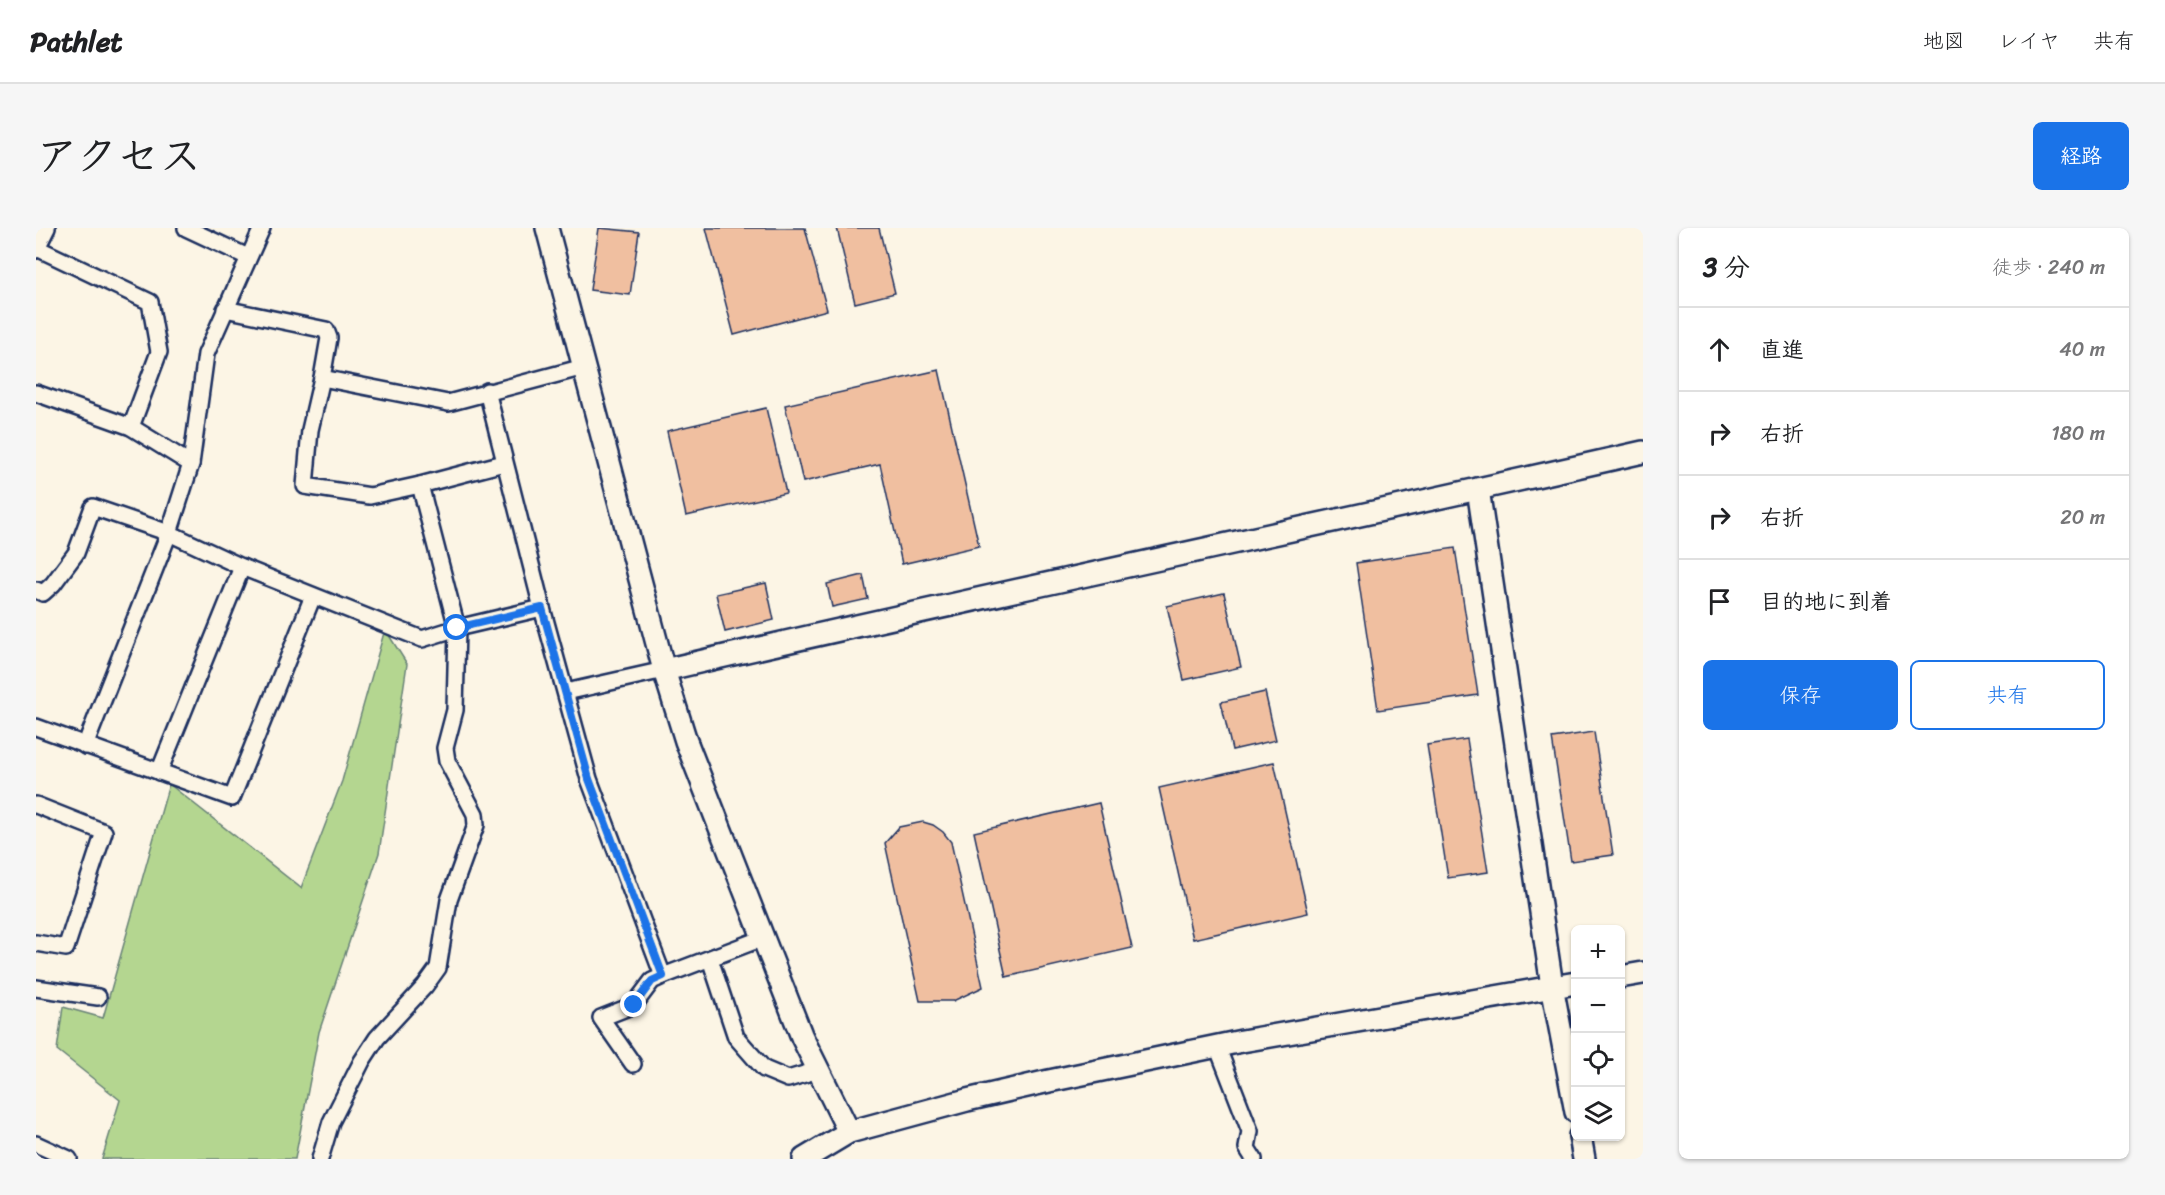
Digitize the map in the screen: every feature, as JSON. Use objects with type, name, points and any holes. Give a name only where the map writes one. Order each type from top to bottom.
[{"type":"street","points":[[47,228],[37,249],[150,302],[159,352],[131,427]]},
{"type":"street","points":[[186,228],[248,256]]},
{"type":"street","points":[[85,746],[169,533],[191,464],[206,354],[262,228]]},
{"type":"street","points":[[548,228],[664,670],[686,741],[802,1037],[849,1132]]},
{"type":"street","points":[[225,309],[326,330],[329,338],[310,430],[305,486],[370,496],[504,463]]},
{"type":"street","points":[[322,378],[448,403],[584,367]]},
{"type":"street","points":[[488,392],[504,463],[589,779],[663,976]]},
{"type":"street","points":[[36,393],[131,427],[191,464]]},
{"type":"street","points":[[566,692],[930,608],[1643,452]]},
{"type":"street","points":[[320,1159],[331,1122],[362,1062],[377,1038],[425,986],[438,968],[449,900],[476,825],[475,813],[447,761],[445,748],[455,710],[457,628],[420,485]]},
{"type":"street","points":[[1478,489],[1552,986],[1571,1090]]},
{"type":"street","points":[[36,590],[43,593],[76,553],[93,507],[169,533],[242,567],[422,639],[457,628],[542,608]]},
{"type":"street","points":[[159,772],[242,567]]},
{"type":"street","points":[[36,727],[232,798],[313,596]]},
{"type":"street","points":[[36,805],[104,832],[66,948],[36,944]]},
{"type":"street","points":[[633,1064],[601,1018],[634,1005],[652,981],[763,938]]},
{"type":"street","points":[[710,959],[736,1037],[764,1069],[788,1079],[818,1070]]},
{"type":"street","points":[[1625,975],[1643,973]]},
{"type":"street","points":[[806,1158],[849,1132],[1037,1083],[1217,1046],[1571,984]]},
{"type":"street","points":[[36,988],[98,997]]},
{"type":"street","points":[[1217,1046],[1250,1131],[1247,1149],[1254,1159]]},
{"type":"street","points":[[1581,1141],[1584,1159]]},
{"type":"street","points":[[36,1144],[69,1159]]},
{"type":"green space","points":[[385,629],[407,664],[379,853],[319,1032],[295,1159],[102,1159],[120,1100],[57,1050],[63,1007],[103,1018],[169,784],[301,888],[342,781]]},
{"type":"building","points":[[599,228],[639,232],[630,295],[590,290]]},
{"type":"building","points":[[706,228],[805,228],[827,310],[734,335]]},
{"type":"building","points":[[837,228],[879,228],[895,293],[855,303]]},
{"type":"building","points":[[939,370],[979,546],[902,564],[880,464],[803,482],[785,405]]},
{"type":"building","points":[[766,408],[786,493],[686,516],[667,431]]},
{"type":"building","points":[[1455,548],[1478,695],[1378,710],[1356,563]]},
{"type":"building","points":[[863,575],[868,599],[832,607],[827,584]]},
{"type":"building","points":[[766,583],[774,620],[725,632],[716,594]]},
{"type":"building","points":[[1224,593],[1241,667],[1184,680],[1167,606]]},
{"type":"building","points":[[1265,692],[1276,740],[1232,750],[1221,702]]},
{"type":"building","points":[[1594,732],[1613,855],[1571,861],[1552,738]]},
{"type":"building","points":[[1467,739],[1488,872],[1448,878],[1427,745]]},
{"type":"building","points":[[1274,762],[1308,913],[1193,939],[1159,788]]},
{"type":"building","points":[[1099,803],[1132,948],[1006,977],[974,832]]},
{"type":"building","points":[[923,822],[943,832],[951,842],[983,987],[953,1001],[920,1001],[885,843],[899,827]]},
{"type":"route","points":[[457,628],[542,608],[589,779],[663,976],[652,981],[634,1005]]}]
